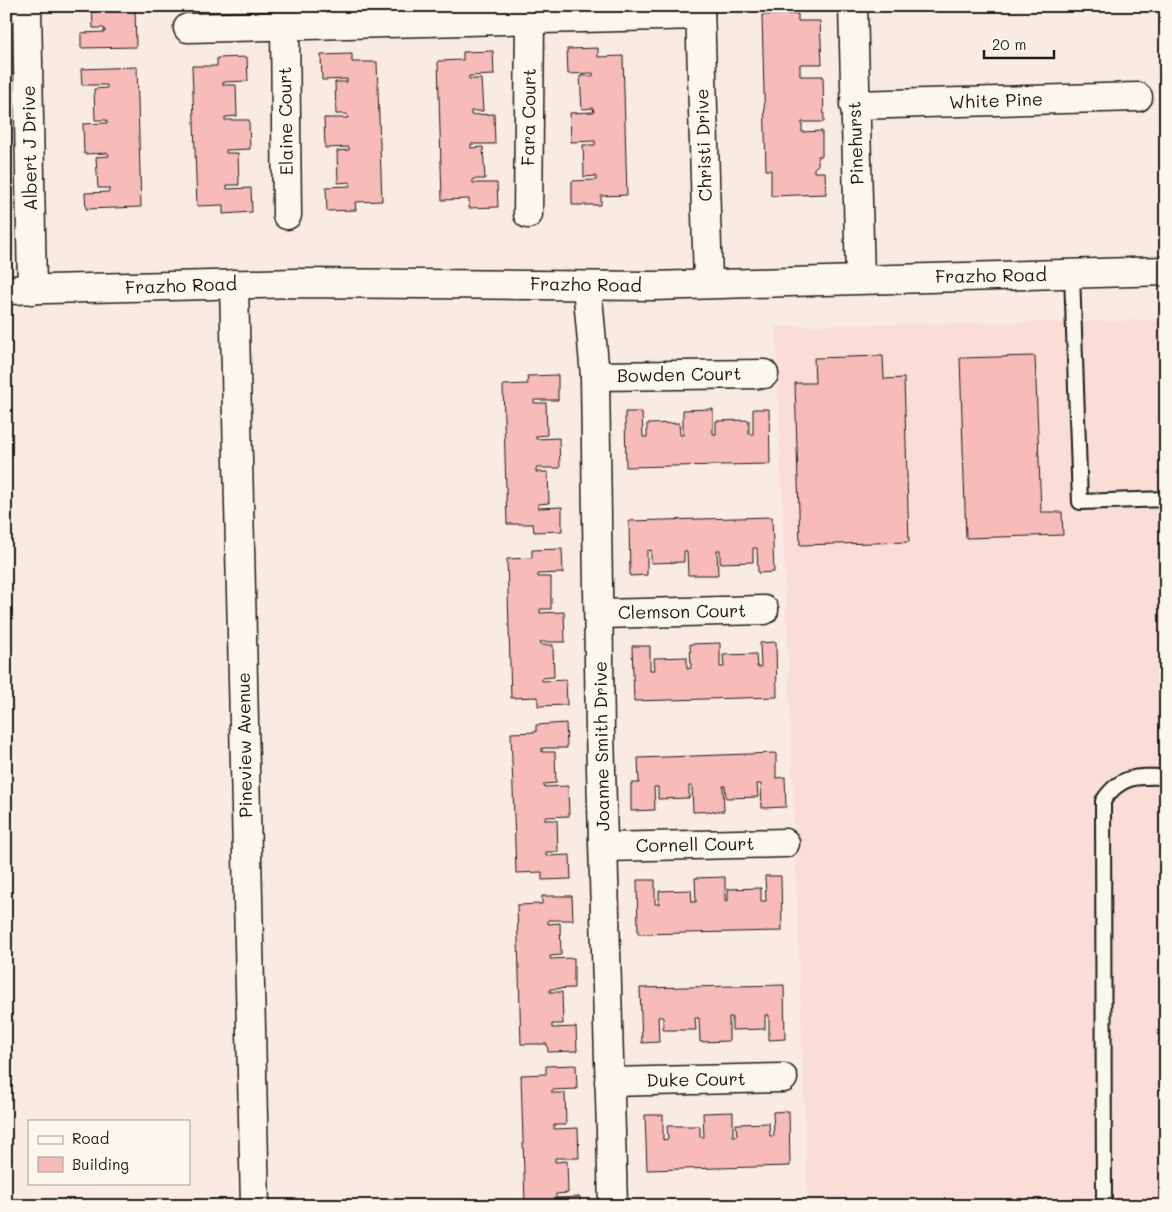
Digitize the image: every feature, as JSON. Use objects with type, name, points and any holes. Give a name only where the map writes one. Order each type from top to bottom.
[{"type":"street","name":"Albert J Drive","points":[[19,290],[27,6]]},
{"type":"street","name":"Pinehurst","points":[[853,6],[854,105],[860,279]]},
{"type":"street","points":[[188,28],[530,21],[700,10]]},
{"type":"street","name":"Christi Drive","points":[[700,10],[708,283]]},
{"type":"street","name":"Fara Court","points":[[528,214],[530,21]]},
{"type":"street","name":"Elaine Court","points":[[285,26],[288,215]]},
{"type":"street","name":"White Pine","points":[[854,105],[1138,97]]},
{"type":"street","name":"Frazho Road","points":[[19,290],[234,284],[587,286],[1166,271]]},
{"type":"street","name":"Pineview Avenue","points":[[234,284],[255,1206]]},
{"type":"street","name":"Joanne Smith Drive","points":[[587,286],[595,376],[600,614],[600,732],[605,847],[609,1082],[614,1206]]},
{"type":"street","name":"Bowden Court","points":[[595,376],[764,374]]},
{"type":"street","name":"Clemson Court","points":[[600,614],[764,610]]},
{"type":"street","name":"Cornell Court","points":[[605,847],[784,843]]},
{"type":"street","name":"Duke Court","points":[[609,1082],[783,1078]]},
{"type":"lane","points":[[1072,274],[1080,502],[1166,499]]},
{"type":"lane","points":[[1104,1206],[1103,800],[1113,785],[1121,782],[1146,776],[1166,777]]},
{"type":"shaded area","points":[[1166,320],[1166,1206],[808,1206],[776,326]]},
{"type":"building","points":[[92,6],[135,6],[136,47],[81,48],[81,33],[105,32],[104,28],[93,28]]},
{"type":"building","points":[[798,14],[798,21],[820,21],[822,64],[800,64],[800,76],[823,76],[824,122],[802,122],[802,132],[822,131],[822,156],[818,156],[818,165],[814,168],[814,172],[825,172],[826,194],[771,196],[771,170],[766,170],[762,15]]},
{"type":"building","points":[[598,48],[598,57],[623,56],[627,195],[601,196],[601,205],[572,205],[572,181],[596,180],[596,176],[584,177],[583,145],[595,145],[595,141],[571,142],[570,113],[594,112],[593,108],[582,109],[580,76],[593,76],[593,73],[568,74],[567,49]]},
{"type":"building","points":[[493,51],[494,75],[469,76],[469,79],[481,79],[483,111],[471,111],[471,115],[494,114],[495,144],[471,144],[471,148],[483,147],[485,179],[473,179],[473,183],[497,183],[498,207],[469,208],[469,199],[442,200],[438,61],[463,60],[463,52]]},
{"type":"building","points":[[352,54],[352,62],[377,62],[382,201],[355,202],[356,210],[327,211],[326,187],[350,186],[350,182],[338,183],[337,151],[349,150],[349,147],[325,148],[324,118],[348,118],[347,114],[336,114],[335,82],[347,82],[347,79],[322,80],[321,55]]},
{"type":"building","points":[[247,57],[248,81],[223,82],[223,85],[236,85],[237,116],[225,117],[225,120],[249,120],[250,149],[226,150],[226,153],[238,153],[239,185],[227,185],[227,189],[251,188],[252,212],[223,214],[223,205],[197,206],[192,66],[217,66],[217,58]]},
{"type":"building","points":[[137,67],[141,207],[86,209],[85,193],[109,192],[109,188],[98,188],[96,157],[109,156],[108,153],[84,154],[83,124],[107,123],[107,120],[95,120],[94,89],[107,88],[107,85],[82,85],[81,69]]},
{"type":"building","points":[[883,356],[884,379],[904,378],[909,542],[800,545],[795,383],[815,383],[814,358]]},
{"type":"building","points":[[1035,356],[1041,512],[1062,512],[1063,535],[966,538],[960,358]]},
{"type":"building","points":[[558,375],[558,400],[534,400],[534,403],[546,403],[547,435],[536,436],[536,439],[559,438],[560,468],[536,468],[536,472],[548,472],[549,503],[538,504],[538,508],[562,507],[562,531],[534,532],[533,524],[507,524],[503,385],[528,384],[527,376]]},
{"type":"building","points":[[713,409],[713,434],[716,434],[716,421],[749,420],[749,434],[753,434],[753,409],[769,409],[770,464],[626,467],[625,412],[642,412],[643,437],[647,437],[647,424],[679,423],[680,435],[683,435],[683,410]]},
{"type":"building","points":[[772,517],[774,572],[758,573],[757,548],[753,548],[753,562],[720,563],[720,550],[717,550],[718,575],[688,575],[687,551],[684,551],[684,562],[651,563],[651,550],[647,551],[647,575],[630,576],[629,521]]},
{"type":"building","points":[[562,549],[563,573],[538,574],[538,577],[551,577],[551,609],[540,609],[540,613],[564,612],[565,642],[540,642],[541,645],[553,645],[554,677],[542,678],[542,681],[566,680],[567,705],[538,706],[538,697],[511,698],[507,559],[532,558],[532,550]]},
{"type":"building","points":[[776,642],[777,697],[634,701],[632,646],[650,646],[650,670],[655,670],[654,658],[687,657],[687,669],[691,668],[690,644],[720,643],[720,667],[724,667],[723,655],[756,654],[757,667],[761,667],[760,643]]},
{"type":"building","points":[[566,723],[567,748],[542,748],[542,752],[555,752],[556,783],[544,784],[544,787],[568,786],[569,816],[545,817],[545,820],[557,820],[558,852],[546,852],[546,856],[570,855],[571,879],[542,880],[542,872],[516,873],[511,733],[536,732],[536,725]]},
{"type":"building","points":[[776,753],[776,778],[785,777],[786,807],[762,808],[761,784],[757,784],[758,797],[726,798],[725,786],[723,786],[724,811],[693,812],[692,786],[689,786],[689,798],[658,799],[658,787],[654,787],[655,810],[631,811],[631,783],[639,783],[638,758]]},
{"type":"building","points":[[765,876],[781,876],[782,931],[638,934],[637,880],[655,880],[655,904],[659,904],[659,891],[691,890],[692,902],[696,902],[695,878],[725,877],[725,901],[728,901],[728,889],[761,888],[761,901],[766,901]]},
{"type":"building","points":[[542,896],[572,896],[573,920],[548,920],[548,924],[560,923],[561,955],[550,956],[550,959],[574,958],[574,988],[550,989],[550,992],[562,992],[563,1024],[552,1024],[552,1028],[576,1027],[577,1051],[548,1052],[547,1044],[521,1044],[517,905],[542,904]]},
{"type":"building","points":[[784,985],[785,1039],[769,1040],[769,1015],[765,1015],[765,1029],[732,1030],[732,1017],[729,1017],[729,1041],[700,1042],[699,1018],[695,1018],[696,1030],[663,1030],[663,1017],[658,1017],[659,1042],[642,1043],[640,988]]},
{"type":"building","points":[[576,1065],[577,1089],[552,1090],[552,1093],[565,1093],[566,1125],[554,1125],[554,1129],[578,1128],[579,1158],[555,1158],[555,1162],[567,1161],[568,1193],[556,1194],[556,1198],[580,1197],[581,1206],[525,1206],[521,1075],[546,1074],[546,1066]]},
{"type":"building","points":[[789,1111],[790,1166],[647,1170],[645,1115],[663,1115],[663,1140],[668,1139],[667,1126],[700,1126],[700,1137],[704,1137],[703,1113],[733,1112],[733,1136],[737,1136],[736,1124],[769,1123],[770,1136],[774,1136],[773,1112]]}]
